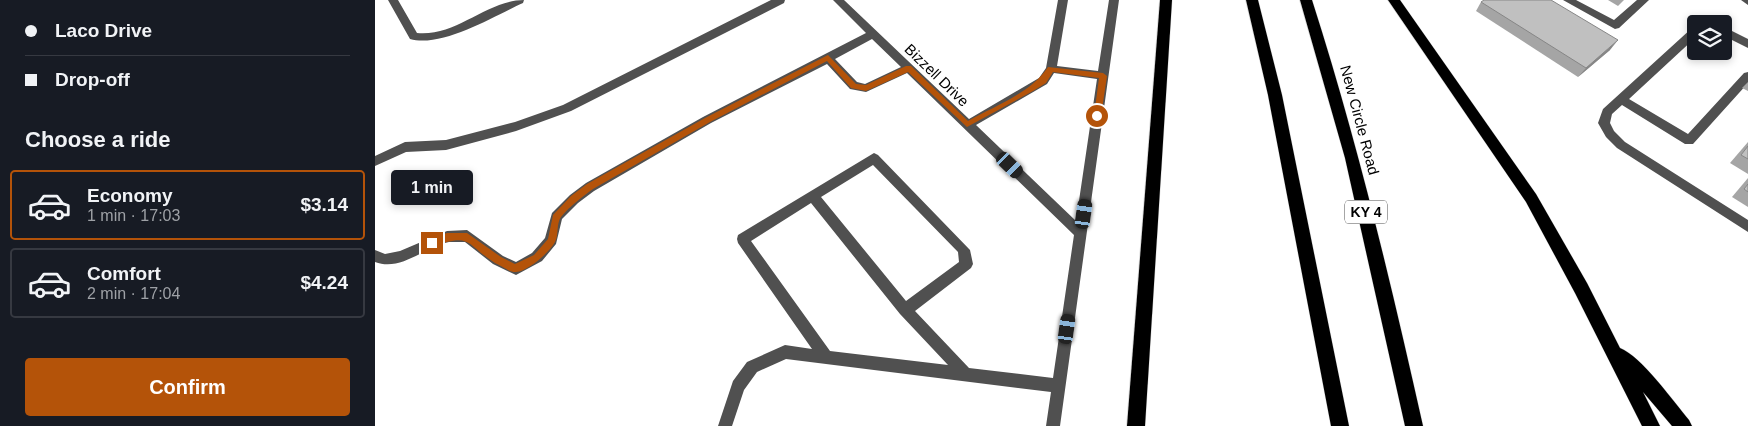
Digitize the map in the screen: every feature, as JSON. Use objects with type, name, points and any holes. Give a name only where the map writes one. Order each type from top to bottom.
[{"type":"highway","points":[[1136,426],[1166,0]]},
{"type":"highway","points":[[1252,0],[1277,104],[1340,426]]},
{"type":"highway","name":"New Circle Road","points":[[1307,0],[1329,70],[1355,166],[1414,426]]},
{"type":"highway","points":[[1394,0],[1531,198],[1581,288],[1651,426]]},
{"type":"highway","points":[[1609,344],[1644,380],[1683,426]]},
{"type":"street","points":[[393,0],[414,36],[421,39],[449,31],[519,0]]},
{"type":"street","points":[[375,161],[405,147],[446,144],[515,126],[567,108],[780,0]]},
{"type":"street","name":"Bizzell Drive","points":[[838,0],[1081,234]]},
{"type":"street","points":[[967,124],[1043,81],[1051,69],[1063,0]]},
{"type":"street","points":[[1053,426],[1114,0]]},
{"type":"street","points":[[1568,0],[1615,25],[1643,0]]},
{"type":"street","points":[[375,256],[385,260],[401,256],[447,237],[467,236],[498,260],[515,268],[537,257],[551,240],[556,217],[574,198],[590,187],[707,120],[873,34]]},
{"type":"street","points":[[1732,35],[1748,44]]},
{"type":"street","points":[[1687,39],[1607,112],[1604,123],[1610,134],[1621,145],[1748,226]]},
{"type":"street","points":[[828,58],[854,86],[866,88],[909,68]]},
{"type":"street","points":[[1051,69],[1103,76]]},
{"type":"street","points":[[1622,100],[1689,141],[1748,76]]},
{"type":"street","points":[[827,357],[743,239],[874,158],[964,250],[966,264],[905,310]]},
{"type":"street","points":[[813,196],[905,310],[966,375]]},
{"type":"street","points":[[725,426],[737,386],[752,367],[785,352],[1059,386]]},
{"type":"building","points":[[1484,0],[1551,0],[1618,40],[1586,68],[1481,2]]},
{"type":"building","points":[[1748,146],[1748,159],[1741,155]]},
{"type":"building","points":[[1748,184],[1748,192],[1744,189]]},
{"type":"route","points":[[432,243],[447,237],[467,236],[498,260],[515,268],[537,257],[551,240],[556,217],[574,198],[590,187],[707,120],[828,58],[854,86],[866,88],[909,68],[967,124],[1031,89],[1043,81],[1051,69],[1103,76],[1097,116]]}]
